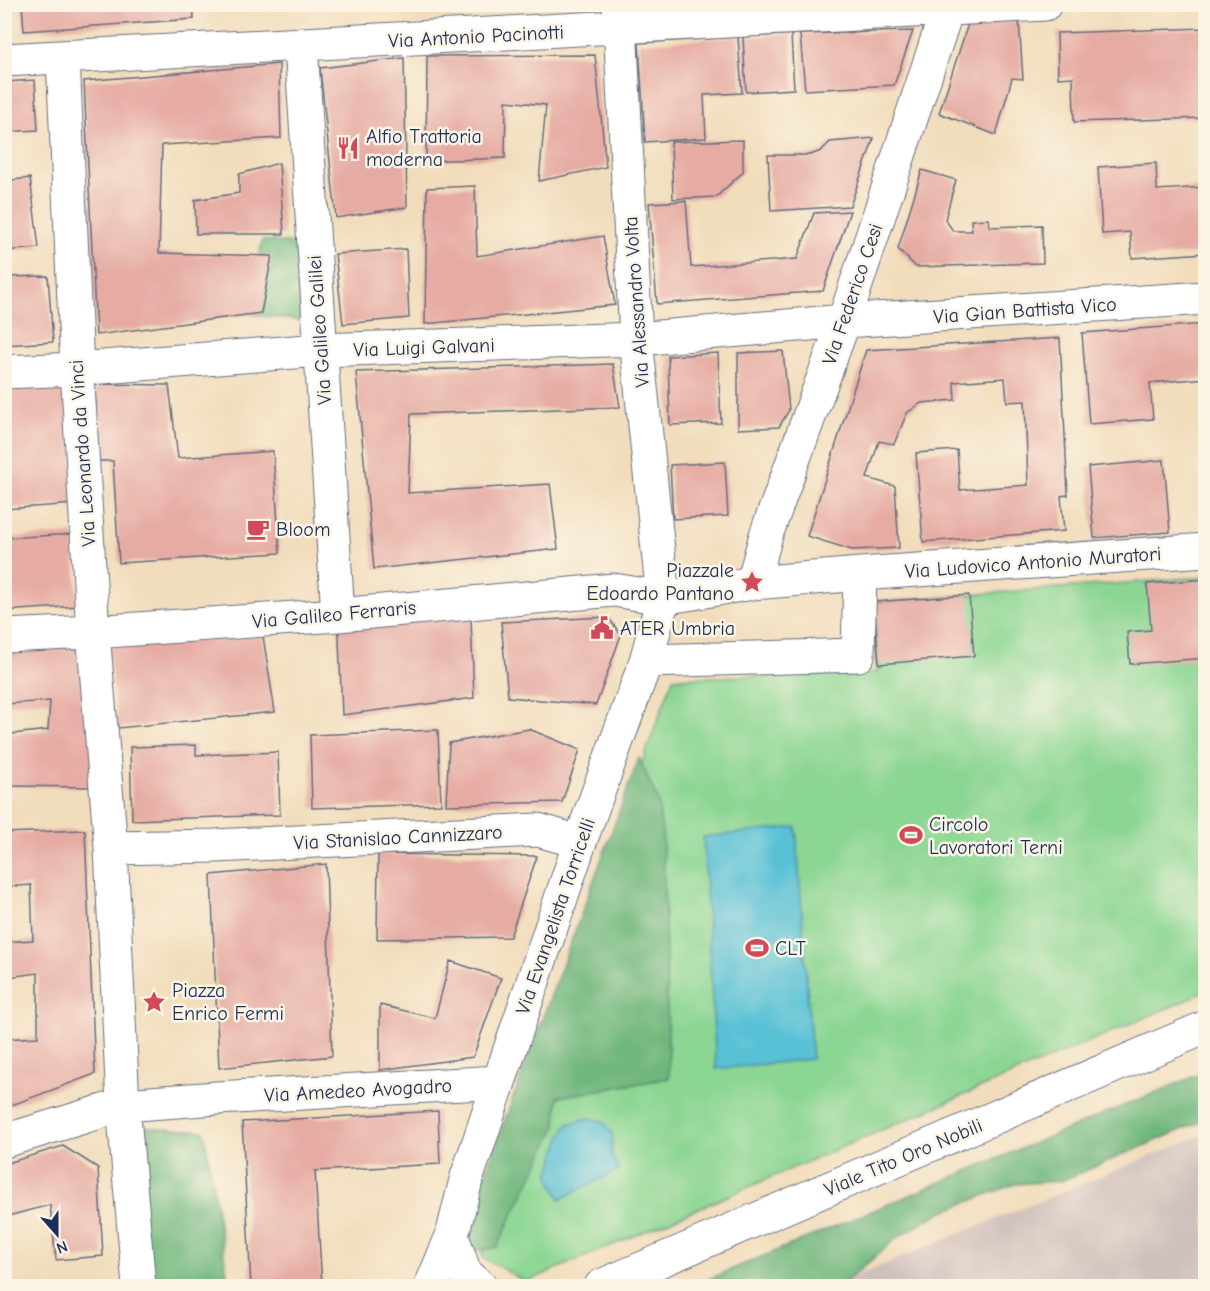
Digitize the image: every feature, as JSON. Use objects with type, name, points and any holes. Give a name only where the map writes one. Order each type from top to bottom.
[{"type":"street","name":"Via Antonio Pacinotti","points":[[4,60],[301,45],[620,16],[1045,4]]},
{"type":"street","name":"Via Federico Cesi","points":[[753,584],[766,535],[844,321],[948,8]]},
{"type":"street","name":"Via Alessandro Volta","points":[[620,16],[636,339],[663,598]]},
{"type":"street","name":"Via Galileo Galilei","points":[[301,45],[338,615]]},
{"type":"street","name":"Via Leonardo da Vinci","points":[[63,57],[77,369],[93,632],[111,848]]},
{"type":"street","name":"Via Gian Battista Vico","points":[[844,321],[1206,298]]},
{"type":"street","name":"Via Luigi Galvani","points":[[4,372],[77,369],[320,350],[636,339],[844,321]]},
{"type":"street","name":"Via Ludovico Antonio Muratori","points":[[860,574],[1206,550]]},
{"type":"street","points":[[646,661],[858,655],[860,574],[753,584],[663,598]]},
{"type":"street","name":"Via Galileo Ferraris","points":[[4,636],[338,615],[614,590],[663,598]]},
{"type":"street","name":"Via Evangelista Torricelli","points":[[431,1287],[452,1236],[466,1180],[580,842],[646,661],[663,598]]},
{"type":"street","name":"Via Stanislao Cannizzaro","points":[[111,848],[214,846],[538,830],[580,842]]},
{"type":"street","points":[[111,848],[123,1105],[139,1287]]},
{"type":"street","name":"Viale Tito Oro Nobili","points":[[601,1287],[1206,1027]]},
{"type":"street","name":"Via Amedeo Avogadro","points":[[123,1105],[499,1082]]},
{"type":"street","points":[[4,1141],[123,1105]]},
{"type":"street","points":[[452,1236],[465,1273],[480,1287]]},
{"type":"shaded area","points":[[1205,1134],[1205,1286],[831,1286]]},
{"type":"green space","points":[[262,240],[303,245],[311,322],[250,314]]},
{"type":"green space","name":"Circolo Lavoratori Terni","points":[[1205,577],[1205,992],[526,1282],[483,1258],[475,1221],[673,678],[877,673],[874,602]]},
{"type":"green space","points":[[639,758],[658,801],[663,840],[669,1078],[558,1097],[556,1127],[497,1247],[455,1255]]},
{"type":"green space","points":[[1205,1072],[1205,1120],[1061,1181],[1015,1184],[941,1212],[898,1237],[841,1286],[692,1286]]},
{"type":"green space","points":[[122,1125],[204,1131],[229,1286],[140,1286]]},
{"type":"water","name":"CLT","points":[[796,827],[812,1059],[716,1069],[703,837]]},
{"type":"water","points":[[588,1118],[603,1121],[613,1135],[611,1154],[619,1170],[560,1199],[549,1176],[561,1137],[568,1124]]},
{"type":"building","points":[[22,4],[193,4],[194,19],[24,31]]},
{"type":"building","points":[[1019,21],[1023,79],[1012,78],[996,135],[939,113],[968,24]]},
{"type":"building","points":[[1206,28],[1206,118],[1074,122],[1073,77],[1058,78],[1057,33]]},
{"type":"building","points":[[913,31],[894,85],[805,90],[800,34]]},
{"type":"building","points":[[791,34],[794,89],[746,92],[743,37]]},
{"type":"building","points":[[738,37],[742,93],[704,95],[706,138],[645,142],[639,43]]},
{"type":"building","points":[[595,55],[606,167],[539,181],[546,105],[506,101],[505,158],[426,161],[427,56]]},
{"type":"building","points":[[404,58],[407,207],[336,218],[320,68]]},
{"type":"building","points":[[279,64],[281,138],[162,145],[159,253],[272,256],[261,313],[96,335],[84,81]]},
{"type":"building","points":[[35,80],[38,130],[4,132],[4,82]]},
{"type":"building","points":[[874,138],[850,206],[771,211],[768,155],[810,155],[821,151],[830,142]]},
{"type":"building","points":[[743,140],[743,172],[716,197],[673,199],[671,142]]},
{"type":"building","points":[[279,163],[284,234],[196,234],[195,200],[239,193],[239,174]]},
{"type":"building","points":[[1156,163],[1157,190],[1206,187],[1206,253],[1132,258],[1130,232],[1102,234],[1098,167]]},
{"type":"building","points":[[922,170],[956,180],[945,219],[953,231],[972,231],[971,220],[989,219],[990,227],[1042,225],[1043,263],[916,267],[898,249]]},
{"type":"building","points":[[30,178],[39,248],[4,251],[4,181]]},
{"type":"building","points":[[475,186],[477,256],[603,236],[615,305],[425,324],[427,188]]},
{"type":"building","points":[[686,201],[691,267],[797,259],[814,213],[850,211],[823,291],[657,304],[649,203]]},
{"type":"building","points":[[406,249],[409,318],[343,324],[335,254]]},
{"type":"building","points":[[48,276],[53,342],[4,345],[4,277]]},
{"type":"building","points":[[1206,324],[1206,378],[1150,383],[1153,419],[1089,424],[1082,333]]},
{"type":"building","points":[[1060,338],[1068,495],[1061,496],[1064,531],[923,542],[916,453],[957,450],[960,490],[1028,485],[1025,401],[1007,402],[1005,378],[954,382],[955,400],[921,403],[907,413],[894,444],[879,441],[867,478],[895,486],[899,548],[852,550],[807,536],[866,350]]},
{"type":"building","points":[[783,351],[789,410],[779,427],[738,429],[738,353]]},
{"type":"building","points":[[718,353],[721,423],[670,425],[668,356]]},
{"type":"building","points":[[613,364],[620,407],[411,414],[408,493],[550,484],[558,549],[374,569],[356,372]]},
{"type":"building","points":[[68,376],[76,504],[4,509],[4,380]]},
{"type":"building","points":[[95,384],[169,385],[178,458],[273,451],[280,553],[119,563],[113,461],[98,461]]},
{"type":"building","points":[[1164,460],[1170,532],[1094,538],[1088,467]]},
{"type":"building","points":[[725,462],[728,516],[673,519],[670,465]]},
{"type":"building","points":[[74,534],[78,606],[4,611],[4,538]]},
{"type":"building","points":[[1206,579],[1206,658],[1130,664],[1127,632],[1151,630],[1147,584]]},
{"type":"building","points":[[969,595],[974,656],[879,664],[874,602]]},
{"type":"building","points":[[338,615],[471,619],[474,698],[342,715]]},
{"type":"building","points":[[608,617],[621,635],[596,705],[508,697],[501,622]]},
{"type":"building","points":[[263,636],[275,712],[118,728],[108,647]]},
{"type":"building","points":[[86,643],[94,787],[4,786],[4,735],[48,730],[50,701],[4,704],[4,650]]},
{"type":"building","points":[[529,729],[580,750],[562,802],[446,805],[449,743]]},
{"type":"building","points":[[438,730],[441,804],[312,808],[310,735]]},
{"type":"building","points":[[196,745],[196,755],[278,752],[280,815],[132,820],[130,747]]},
{"type":"building","points":[[85,830],[95,1074],[4,1108],[4,1039],[38,1037],[38,973],[9,977],[4,992],[4,942],[33,940],[31,885],[4,887],[4,833]]},
{"type":"building","points":[[378,854],[537,856],[510,937],[377,939]]},
{"type":"building","points":[[326,864],[332,1056],[219,1068],[211,875]]},
{"type":"building","points":[[450,961],[501,978],[473,1057],[380,1070],[380,1005],[435,1018]]},
{"type":"building","points":[[438,1111],[440,1164],[315,1171],[322,1286],[251,1286],[242,1122]]},
{"type":"building","points":[[63,1146],[98,1168],[103,1256],[56,1260],[50,1205],[4,1217],[4,1164]]},
{"type":"place","name":"Alfio Trattoria moderna","points":[[348,148]]},
{"type":"place","name":"Bloom","points":[[258,529]]},
{"type":"place","name":"Piazzale Edoardo Pantano","points":[[752,582]]},
{"type":"place","name":"ATER Umbria","points":[[602,628]]},
{"type":"place","name":"Circolo Lavoratori Terni","points":[[911,835]]},
{"type":"place","name":"CLT","points":[[757,948]]},
{"type":"place","name":"Piazza Enrico Fermi","points":[[154,1002]]}]
